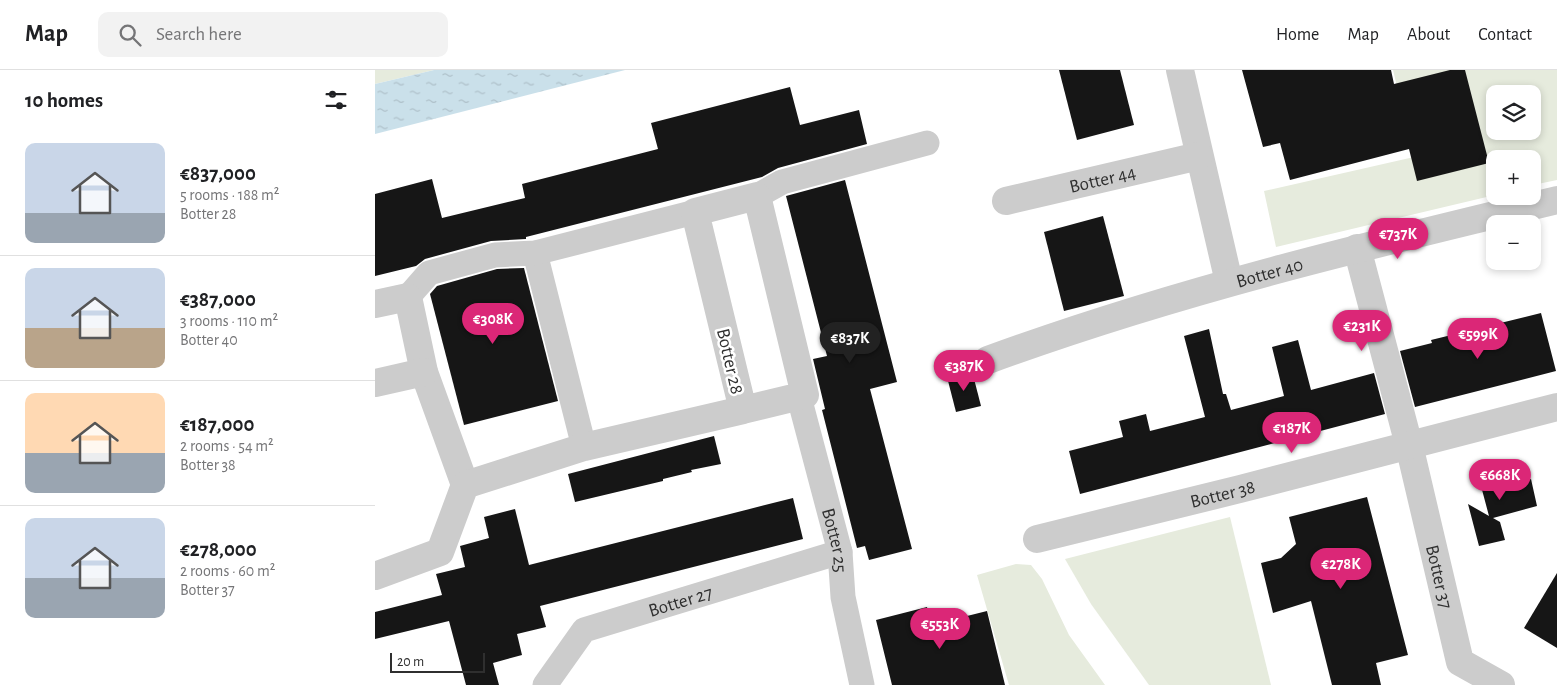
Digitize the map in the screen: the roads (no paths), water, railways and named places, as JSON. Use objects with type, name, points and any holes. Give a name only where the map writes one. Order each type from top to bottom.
[{"type":"street","points":[[1180,70],[1229,282]]},
{"type":"street","points":[[375,304],[408,297],[429,273],[495,255],[535,253],[757,196],[782,182],[927,143]]},
{"type":"street","name":"Botter 44","points":[[1006,201],[1199,156]]},
{"type":"street","points":[[743,410],[802,396],[757,196]]},
{"type":"street","name":"Botter 40","points":[[988,360],[1067,331],[1229,282],[1357,248],[1557,200]]},
{"type":"street","name":"Botter 28","points":[[465,485],[584,447],[743,410],[695,212]]},
{"type":"street","points":[[1357,248],[1409,445]]},
{"type":"street","points":[[535,253],[584,447]]},
{"type":"street","points":[[375,576],[440,552],[465,485],[424,372],[408,297]]},
{"type":"street","points":[[375,383],[424,372]]},
{"type":"street","name":"Botter 25","points":[[802,396],[840,552],[843,597],[862,685]]},
{"type":"street","name":"Botter 38","points":[[1037,539],[1557,407]]},
{"type":"street","name":"Botter 37","points":[[1409,445],[1460,662],[1501,685]]},
{"type":"street","name":"Botter 27","points":[[545,685],[584,630],[840,552]]},
{"type":"water","points":[[434,70],[625,70],[375,134],[375,84]]}]
